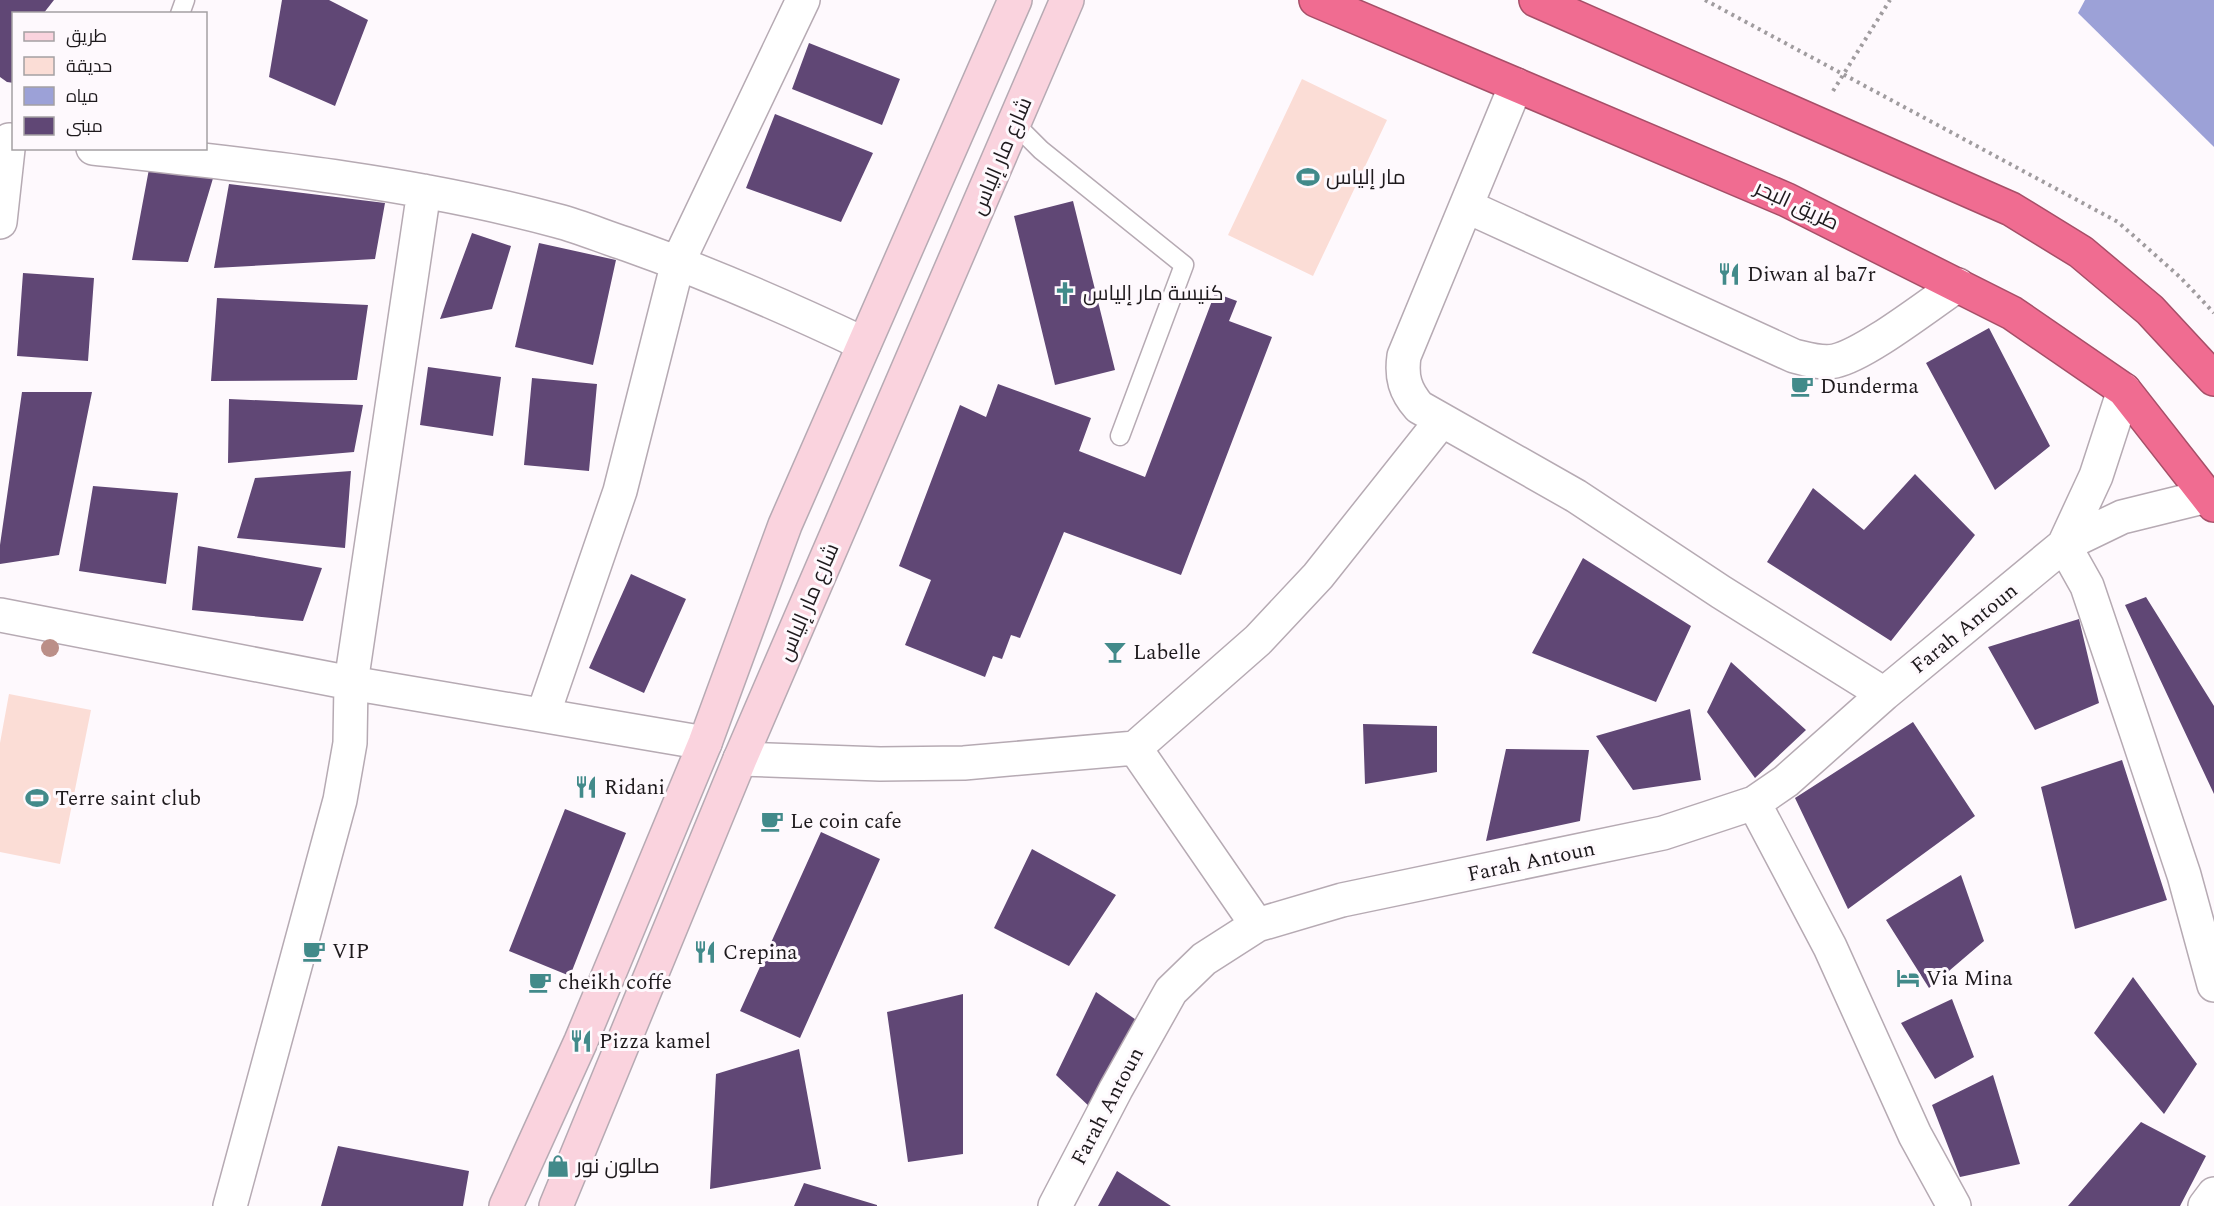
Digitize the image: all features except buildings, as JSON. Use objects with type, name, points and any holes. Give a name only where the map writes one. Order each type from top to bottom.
[{"type":"highway","name":"طريق البحر","points":[[1316,0],[1349,6],[1516,85],[1787,200],[2012,313],[2124,390],[2210,501]]},
{"type":"highway","points":[[1536,0],[2011,209],[2081,252],[2150,310],[2214,379]]},
{"type":"street","points":[[543,715],[620,491],[678,262],[803,0]]},
{"type":"street","points":[[506,1206],[581,1041],[705,743],[785,525],[1015,0]]},
{"type":"street","name":"شارع مار إلياس","points":[[556,1206],[740,759],[1067,0]]},
{"type":"street","points":[[1516,85],[1404,356],[1402,368],[1404,382],[1410,396],[1419,407],[1576,496],[1721,592],[1884,694]]},
{"type":"street","points":[[0,222],[8,139]]},
{"type":"street","points":[[123,150],[306,172],[424,190],[559,221],[678,262],[764,296],[864,344]]},
{"type":"street","points":[[230,1206],[340,800],[350,743],[351,683],[424,190]]},
{"type":"street","points":[[1466,206],[1794,356],[1814,361],[1834,361],[1858,352],[1958,285]]},
{"type":"street","points":[[2064,545],[2096,476],[2124,390]]},
{"type":"street","points":[[740,759],[880,764],[964,764],[1135,748],[1258,640],[1318,576],[1442,420]]},
{"type":"street","points":[[2064,545],[2122,518],[2210,501]]},
{"type":"street","points":[[2064,545],[2087,586],[2184,875],[2214,985]]},
{"type":"street","name":"Farah Antoun","points":[[1055,1206],[1116,1089],[1171,991],[1204,959],[1257,925],[1342,900],[1663,833],[1754,803],[1786,781],[1884,694],[2064,545]]},
{"type":"street","points":[[0,615],[351,683],[705,743]]},
{"type":"street","points":[[1135,748],[1257,925]]},
{"type":"street","points":[[1754,803],[1830,947],[1914,1135],[1954,1206]]},
{"type":"street","points":[[2205,1206],[2214,1194]]},
{"type":"lane","points":[[1015,124],[1041,150],[1184,265],[1120,436]]},
{"type":"path","points":[[1705,0],[2118,222],[2181,278],[2214,313]]},
{"type":"path","points":[[1816,122],[1842,74],[1890,0]]},
{"type":"green space","name":"مار إلياس","points":[[1302,79],[1387,120],[1313,276],[1228,235]]},
{"type":"green space","name":"Terre saint club","points":[[9,694],[91,710],[60,864],[0,852],[0,743]]},
{"type":"water","points":[[2085,0],[2214,0],[2214,147],[2078,13]]},
{"type":"place","name":"مار إلياس","points":[[1308,177]]},
{"type":"place","name":"Diwan al ba7r","points":[[1729,274]]},
{"type":"place","name":"كنيسة مار إلياس","points":[[1065,293]]},
{"type":"place","name":"Dunderma","points":[[1802,386]]},
{"type":"place","name":"Labelle","points":[[1115,652]]},
{"type":"place","name":"Ridani","points":[[586,787]]},
{"type":"place","name":"Terre saint club","points":[[37,798]]},
{"type":"place","name":"Le coin cafe","points":[[772,821]]},
{"type":"place","name":"VIP","points":[[314,951]]},
{"type":"place","name":"Crepina","points":[[705,952]]},
{"type":"place","name":"Via Mina","points":[[1908,978]]},
{"type":"place","name":"cheikh coffe","points":[[540,982]]},
{"type":"place","name":"Pizza kamel","points":[[581,1041]]},
{"type":"place","name":"صالون نور","points":[[558,1166]]}]
